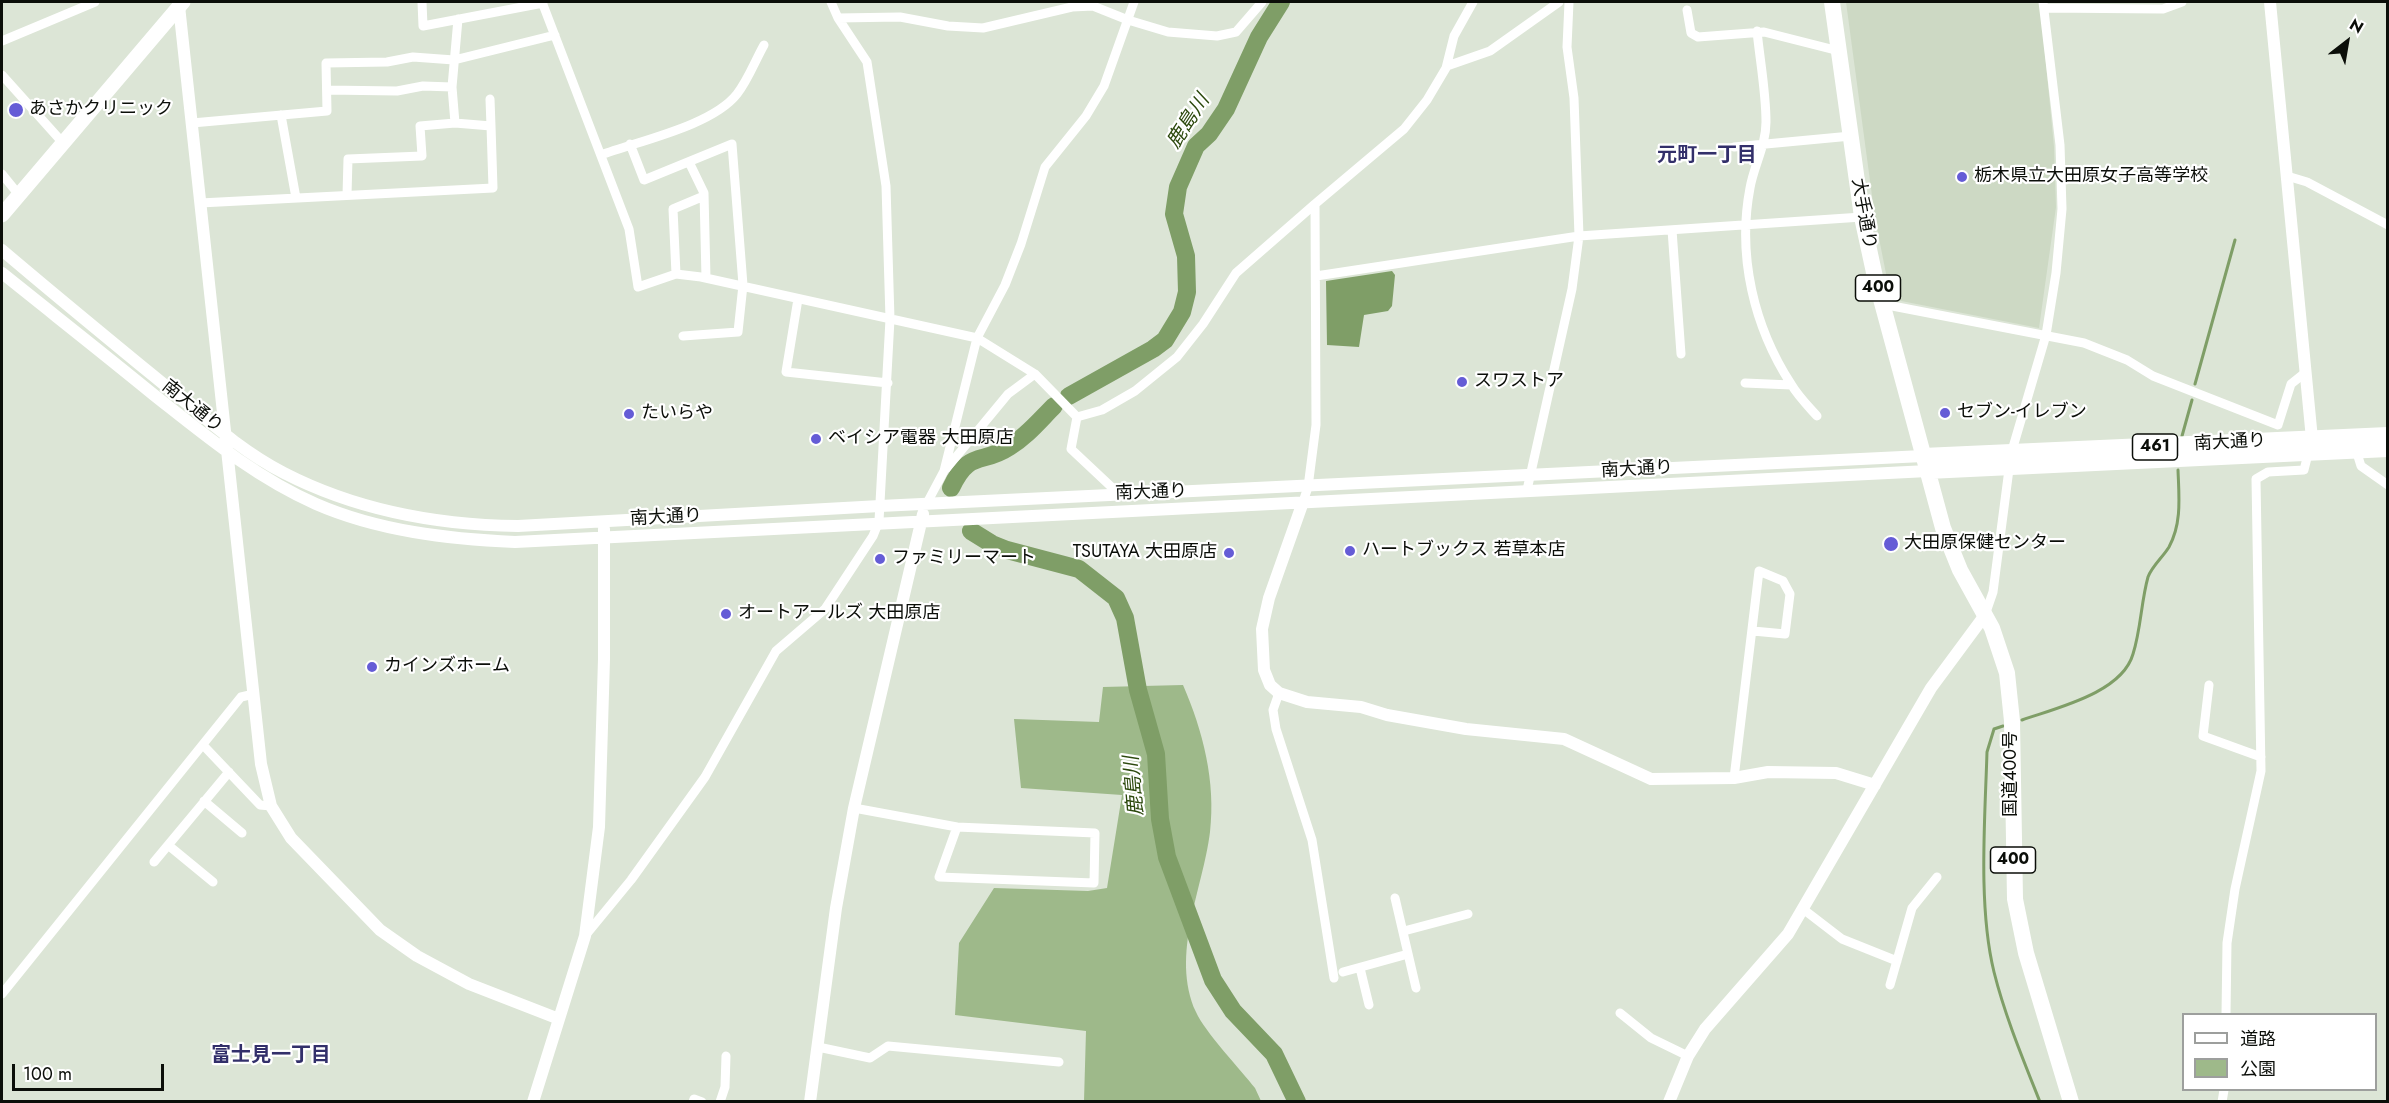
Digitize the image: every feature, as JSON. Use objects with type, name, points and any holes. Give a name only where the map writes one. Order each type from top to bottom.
[{"type":"highway","name":"大手通り","points":[[1832,2],[1862,217],[1882,304],[1926,464]]},
{"type":"highway","name":"南大通り","points":[[1926,464],[2310,447],[2388,435]]},
{"type":"highway","name":"南大通り","points":[[2310,447],[2356,450],[2388,449]]},
{"type":"highway","name":"国道400号","points":[[1926,464],[1951,549],[1998,642],[2011,693],[2013,868],[2019,923],[2071,1101]]},
{"type":"main road","points":[[2,215],[179,3]]},
{"type":"street","points":[[2,41],[95,2]]},
{"type":"street","points":[[422,2],[423,26],[543,2],[629,229],[638,287],[676,274],[706,278],[977,338],[1035,374],[1077,417]]},
{"type":"street","points":[[585,936],[631,880],[705,777],[735,719],[776,651],[825,609],[873,536],[879,521],[890,319],[885,186],[867,62],[837,18],[831,2]]},
{"type":"street","points":[[944,471],[977,338],[1005,285],[1021,244],[1045,168],[1086,116],[1104,86],[1134,2]]},
{"type":"street","points":[[837,18],[900,16],[948,26],[983,28],[1072,7],[1093,6],[1128,21],[1168,32],[1217,36],[1236,32],[1262,2]]},
{"type":"street","points":[[1077,417],[1102,410],[1135,391],[1177,357],[1236,273],[1404,129],[1427,100],[1447,66],[1454,36],[1473,2]]},
{"type":"street","points":[[1447,66],[1490,51],[1559,2]]},
{"type":"street","points":[[1527,490],[1572,289],[1579,236],[1574,98],[1567,47],[1569,2]]},
{"type":"street","points":[[1669,1101],[1688,1056],[1706,1029],[1788,934],[1931,688],[1985,615],[1993,592],[2010,461],[2046,335],[2062,209],[2060,145],[2043,5],[2163,9],[2182,2]]},
{"type":"street","points":[[2226,1013],[2228,943],[2261,757],[2256,479],[2268,472],[2304,470],[2310,447],[2306,372],[2270,2]]},
{"type":"street","points":[[179,3],[261,764],[271,806],[291,838],[380,930],[417,956],[469,984],[559,1019]]},
{"type":"street","points":[[1687,10],[1691,33],[1698,37],[1757,32],[1839,51]]},
{"type":"street","points":[[455,123],[452,87],[458,19]]},
{"type":"street","points":[[1757,32],[1766,122],[1764,143],[1750,187],[1745,226],[1747,267],[1754,304],[1791,385],[1817,416]]},
{"type":"street","points":[[192,123],[327,111],[326,63],[387,62],[413,57],[454,60],[555,35]]},
{"type":"street","points":[[601,154],[690,123],[723,108],[737,94],[764,45]]},
{"type":"street","points":[[2,75],[63,143]]},
{"type":"street","points":[[327,90],[396,91],[423,86],[452,87]]},
{"type":"street","points":[[200,203],[493,188],[490,99]]},
{"type":"street","points":[[281,115],[296,198]]},
{"type":"street","points":[[347,195],[348,159],[422,156],[420,126],[455,123],[490,126]]},
{"type":"street","points":[[1734,147],[1851,136]]},
{"type":"street","points":[[630,144],[644,180],[732,144],[743,285],[738,332],[683,336]]},
{"type":"street","points":[[689,162],[704,196],[706,278]]},
{"type":"street","points":[[2,174],[19,195]]},
{"type":"street","points":[[2287,176],[2307,182],[2388,225]]},
{"type":"street","points":[[676,274],[673,209],[704,196]]},
{"type":"street","points":[[1315,204],[1316,425],[1308,487],[1269,597],[1262,629],[1264,670],[1270,685],[1279,693],[1307,702],[1361,708],[1466,729],[1564,739],[1651,780],[1734,778],[1768,771],[1836,773],[1875,785]]},
{"type":"street","points":[[1316,276],[1524,242],[1579,236],[1862,217]]},
{"type":"street","points":[[1672,230],[1681,354]]},
{"type":"street","name":"南大通り","points":[[2,250],[227,436],[283,473],[326,492],[392,514],[466,526],[518,526],[927,503],[1529,476],[1926,464]]},
{"type":"street","name":"南大通り","points":[[2,273],[229,454],[288,491],[318,505],[406,531],[463,540],[515,542],[879,521],[1303,502],[1926,464]]},
{"type":"street","points":[[798,299],[786,372],[888,383]]},
{"type":"street","points":[[1882,304],[2046,335],[2095,348],[2127,360],[2153,376],[2278,425],[2291,384],[2306,372]]},
{"type":"street","points":[[810,1101],[836,908],[854,807],[908,587],[912,554],[920,520],[944,471],[1008,394],[1035,374]]},
{"type":"street","points":[[1745,383],[1791,385]]},
{"type":"street","points":[[1077,417],[1071,449],[1120,495]]},
{"type":"street","points":[[2356,450],[2361,466],[2388,485]]},
{"type":"street","points":[[533,1101],[585,936],[599,827],[604,659],[604,521]]},
{"type":"street","points":[[1734,778],[1759,571],[1783,581],[1790,594],[1785,634],[1753,631]]},
{"type":"street","points":[[2209,686],[2203,736],[2261,757]]},
{"type":"street","points":[[1279,693],[1273,710],[1276,729],[1312,840],[1334,978]]},
{"type":"street","points":[[2,994],[242,697],[255,694]]},
{"type":"street","points":[[203,745],[260,806],[271,806]]},
{"type":"street","points":[[154,862],[229,772]]},
{"type":"street","points":[[204,801],[242,833]]},
{"type":"street","points":[[854,807],[957,827],[1095,833],[1094,883],[939,877],[957,827]]},
{"type":"street","points":[[168,845],[213,882]]},
{"type":"street","points":[[1890,985],[1912,908],[1937,877]]},
{"type":"street","points":[[1395,898],[1416,988]]},
{"type":"street","points":[[1803,909],[1842,939],[1897,962]]},
{"type":"street","points":[[1404,932],[1468,914]]},
{"type":"street","points":[[1343,972],[1408,954]]},
{"type":"street","points":[[1360,968],[1369,1005]]},
{"type":"street","points":[[1620,1013],[1651,1038],[1688,1056]]},
{"type":"street","points":[[818,1047],[870,1058],[888,1046],[1059,1062]]},
{"type":"street","points":[[720,1101],[724,1087],[726,1056]]},
{"type":"street","points":[[693,1101],[694,1099],[702,1101]]},
{"type":"shaded area","name":"栃木県立大田原女子高等学校","points":[[1846,2],[2040,2],[2054,147],[2056,207],[2039,328],[1891,299],[1875,218]]},
{"type":"shaded area","points":[[1392,271],[1395,275],[1392,306],[1388,311],[1364,315],[1359,347],[1327,345],[1326,281]]},
{"type":"green space","points":[[1183,685],[1202,739],[1211,794],[1210,832],[1187,945],[1186,968],[1189,990],[1200,1020],[1255,1088],[1261,1101],[1084,1101],[1086,1031],[955,1015],[959,943],[994,888],[1088,891],[1107,888],[1122,795],[1021,788],[1014,719],[1099,722],[1103,687]]},
{"type":"waterway","name":"鹿島川","points":[[1069,396],[1153,349],[1165,340],[1182,312],[1187,292],[1186,256],[1174,214],[1178,187],[1196,146],[1209,134],[1226,109],[1259,37],[1281,2]]},
{"type":"waterway","points":[[2195,384],[2235,240]]},
{"type":"waterway","points":[[2182,436],[2192,400]]},
{"type":"waterway","name":"鹿島川","points":[[951,488],[970,463],[991,456],[1015,443],[1054,406]]},
{"type":"waterway","points":[[2022,720],[2086,697],[2116,679],[2126,668],[2136,645],[2148,577],[2169,547],[2176,529],[2179,510],[2178,470]]},
{"type":"waterway","name":"鹿島川","points":[[971,531],[1007,550],[1079,569],[1116,598],[1125,618],[1138,690],[1156,754],[1160,819],[1167,857],[1213,980],[1233,1011],[1274,1054],[1297,1102]]},
{"type":"waterway","points":[[2003,726],[1994,729],[1987,752],[1984,834],[1986,920],[1998,988],[2040,1102]]},
{"type":"place","name":"あさかクリニック","points":[[16,110]]},
{"type":"place","name":"栃木県立大田原女子高等学校","points":[[1962,177]]},
{"type":"place","name":"スワストア","points":[[1462,382]]},
{"type":"place","name":"セブン-イレブン","points":[[1945,413]]},
{"type":"place","name":"たいらや","points":[[629,414]]},
{"type":"place","name":"ベイシア電器 大田原店","points":[[816,439]]},
{"type":"place","name":"大田原保健センター","points":[[1891,544]]},
{"type":"place","name":"ハートブックス 若草本店","points":[[1350,551]]},
{"type":"place","name":"TSUTAYA 大田原店","points":[[1229,553]]},
{"type":"place","name":"ファミリーマート","points":[[880,559]]},
{"type":"place","name":"オートアールズ 大田原店","points":[[726,614]]},
{"type":"place","name":"カインズホーム","points":[[372,667]]},
{"type":"district","name":"元町一丁目","points":[[1707,156]]},
{"type":"district","name":"富士見一丁目","points":[[271,1056]]}]
